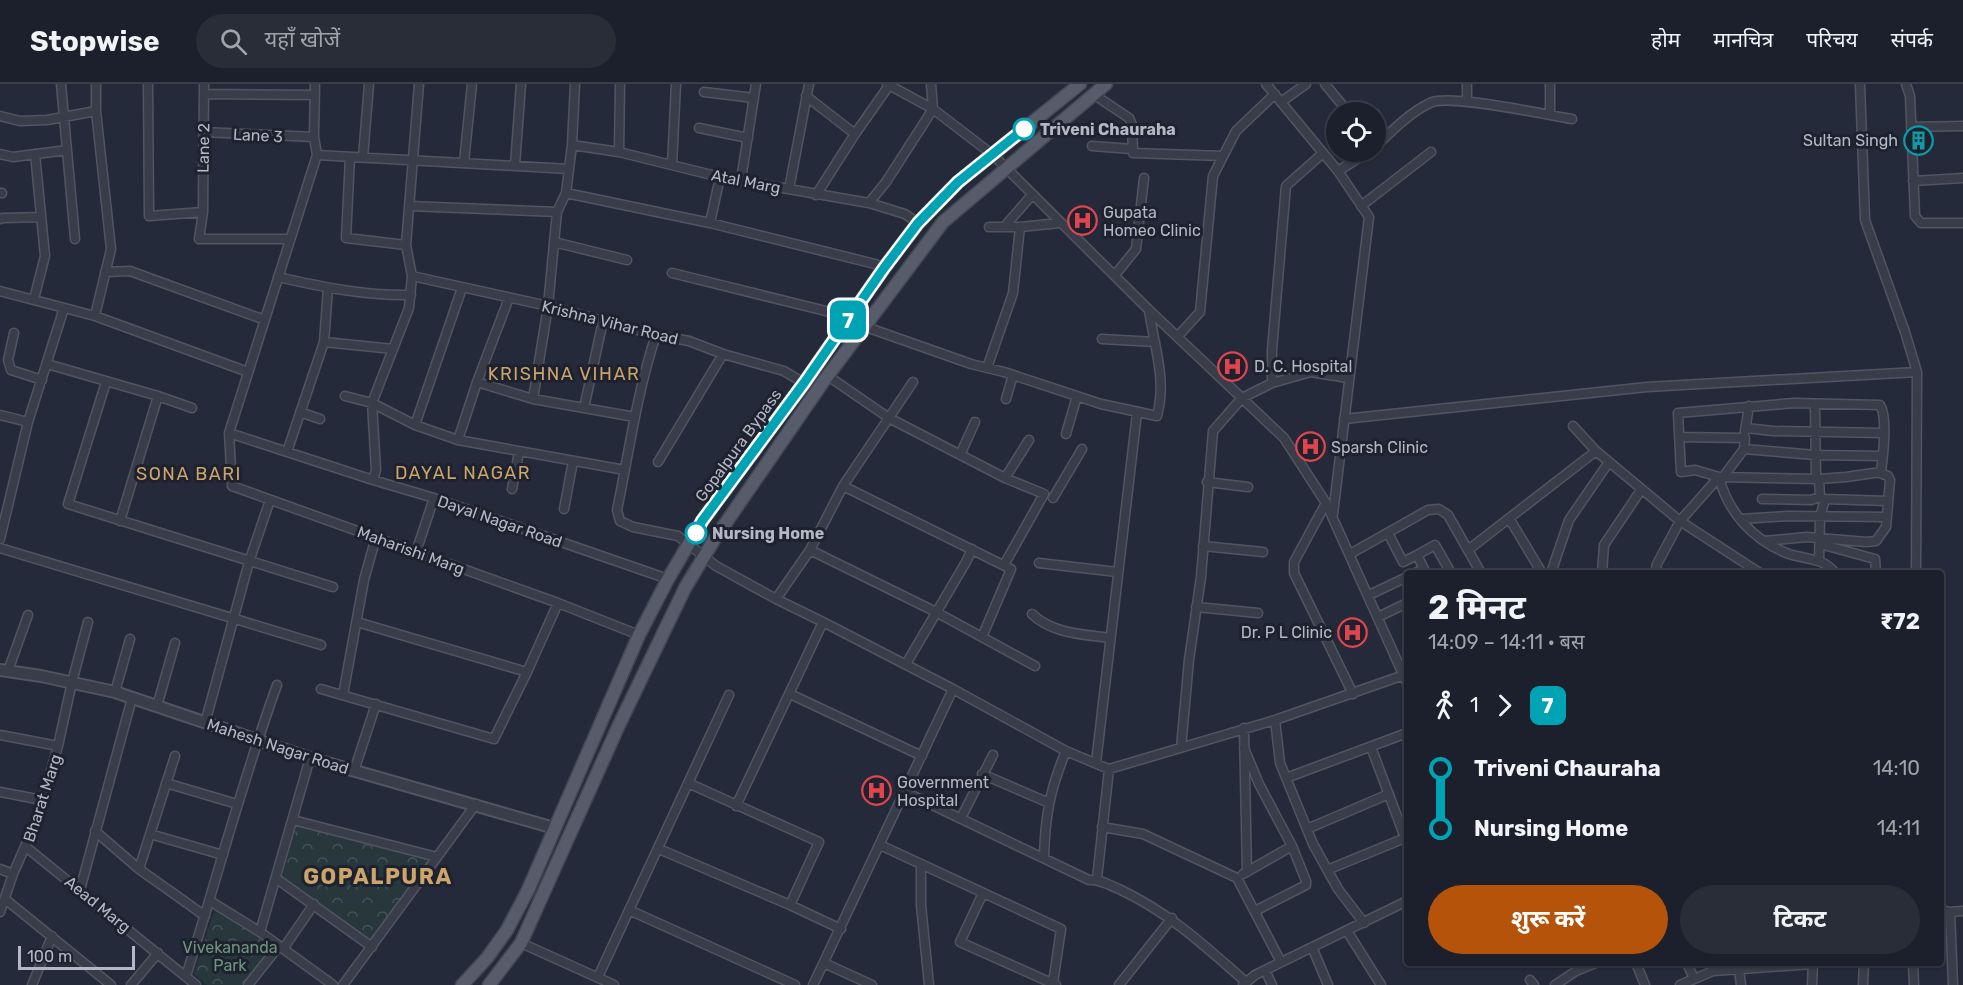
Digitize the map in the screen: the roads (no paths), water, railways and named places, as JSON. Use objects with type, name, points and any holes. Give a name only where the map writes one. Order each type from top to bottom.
[{"type":"main road","name":"Gopalpura Bypass","points":[[462,985],[507,930],[528,890],[639,635],[702,521],[918,223],[958,182],[1080,84]]},
{"type":"main road","name":"Gopalpura Bypass","points":[[489,985],[521,943],[618,727],[685,588],[714,540],[828,376],[943,222],[1106,84]]},
{"type":"street","points":[[61,84],[75,239]]},
{"type":"street","points":[[95,316],[111,249],[96,111],[96,84]]},
{"type":"street","points":[[148,84],[149,216],[203,212]]},
{"type":"street","name":"Lane 2","points":[[204,84],[203,212],[199,238],[290,239]]},
{"type":"street","points":[[229,433],[317,155],[314,137],[315,84]]},
{"type":"street","points":[[363,157],[369,84]]},
{"type":"street","points":[[373,480],[376,470],[372,403],[411,295],[411,276],[406,245],[419,84]]},
{"type":"street","points":[[464,162],[472,84]]},
{"type":"street","points":[[515,165],[521,84]]},
{"type":"street","points":[[532,399],[548,306],[557,212],[566,193],[572,145],[575,84]]},
{"type":"street","points":[[619,152],[621,84]]},
{"type":"street","points":[[672,165],[676,84]]},
{"type":"street","points":[[741,180],[756,84]]},
{"type":"street","points":[[789,189],[809,84]]},
{"type":"street","points":[[816,195],[888,84],[933,109],[993,155],[1149,310],[1284,438],[1326,502],[1404,675]]},
{"type":"street","points":[[869,203],[886,182],[933,109],[931,84]]},
{"type":"street","points":[[1266,84],[1338,171],[1369,217],[1332,517]]},
{"type":"street","points":[[1281,102],[1306,84]]},
{"type":"street","points":[[1325,84],[1340,102]]},
{"type":"street","points":[[1467,84],[1467,101]]},
{"type":"street","points":[[1550,84],[1550,115]]},
{"type":"street","points":[[1860,84],[1865,220],[1917,372],[1916,570]]},
{"type":"street","points":[[1906,84],[1910,96],[1917,221],[1921,223],[1963,223]]},
{"type":"street","points":[[704,92],[754,98]]},
{"type":"street","points":[[204,94],[315,95]]},
{"type":"street","points":[[1093,94],[1129,118],[1132,125],[1133,153],[1223,156]]},
{"type":"street","points":[[1178,336],[1200,312],[1214,176],[1236,131],[1275,94]]},
{"type":"street","points":[[806,96],[855,134]]},
{"type":"street","points":[[1386,137],[1406,119],[1432,101],[1467,101],[1572,119]]},
{"type":"street","points":[[0,116],[20,122],[96,111]]},
{"type":"street","points":[[1911,127],[1963,126]]},
{"type":"street","points":[[699,128],[748,138]]},
{"type":"street","name":"Lane 3","points":[[203,132],[314,137]]},
{"type":"street","name":"Atal Marg","points":[[572,145],[619,152],[720,177],[869,203],[905,214],[918,223]]},
{"type":"street","points":[[1092,146],[1132,149]]},
{"type":"street","points":[[0,154],[13,157],[67,150]]},
{"type":"street","points":[[1361,206],[1431,152]]},
{"type":"street","points":[[1272,383],[1272,350],[1286,186],[1323,153]]},
{"type":"street","points":[[34,299],[45,256],[35,154]]},
{"type":"street","points":[[317,155],[569,169]]},
{"type":"street","points":[[350,157],[346,238],[406,245]]},
{"type":"street","points":[[1338,171],[1352,162]]},
{"type":"street","points":[[710,223],[720,177]]},
{"type":"street","points":[[1115,275],[1136,249],[1144,178]]},
{"type":"street","points":[[1913,181],[1963,178]]},
{"type":"street","points":[[566,193],[710,223],[884,268]]},
{"type":"street","points":[[1004,227],[1032,195]]},
{"type":"street","points":[[409,206],[557,212]]},
{"type":"street","points":[[0,219],[41,216]]},
{"type":"street","points":[[989,227],[1020,227],[1060,222]]},
{"type":"street","points":[[987,368],[1013,293],[1020,227]]},
{"type":"street","points":[[554,242],[627,260]]},
{"type":"street","points":[[105,272],[130,271],[265,320]]},
{"type":"street","points":[[672,273],[850,317]]},
{"type":"street","name":"Krishna Vihar Road","points":[[411,276],[548,306],[656,335],[689,341],[723,354],[784,371],[804,383]]},
{"type":"street","points":[[278,277],[328,288],[411,295]]},
{"type":"street","points":[[287,452],[324,342],[328,288]]},
{"type":"street","points":[[415,425],[462,288]]},
{"type":"street","points":[[0,291],[95,316],[248,372]]},
{"type":"street","points":[[458,440],[509,298]]},
{"type":"street","points":[[0,539],[28,422],[64,308]]},
{"type":"street","points":[[866,327],[1077,396],[1137,414],[1157,417],[1161,402],[1160,361],[1149,310]]},
{"type":"street","points":[[584,408],[603,321]]},
{"type":"street","points":[[14,333],[8,360],[11,370],[42,380]]},
{"type":"street","points":[[656,335],[643,374],[617,510],[620,521],[678,536],[703,558],[776,599],[906,664],[1066,751],[1109,769],[1404,680]]},
{"type":"street","points":[[1102,339],[1155,342]]},
{"type":"street","points":[[324,342],[393,349]]},
{"type":"street","points":[[658,462],[723,354]]},
{"type":"street","points":[[47,364],[192,408]]},
{"type":"street","points":[[1181,748],[1213,431],[1242,398],[1272,383],[1311,372],[1348,378]]},
{"type":"street","points":[[1344,419],[1647,387],[1917,372]]},
{"type":"street","points":[[1006,399],[1013,375]]},
{"type":"street","points":[[828,376],[890,418],[1005,478],[1057,500],[1082,448]]},
{"type":"street","points":[[106,382],[68,504],[333,587]]},
{"type":"street","points":[[477,382],[532,399],[635,417]]},
{"type":"street","points":[[776,599],[810,550],[843,486],[913,382]]},
{"type":"street","points":[[120,521],[158,396]]},
{"type":"street","points":[[345,396],[372,403],[415,425],[458,440],[625,470]]},
{"type":"street","points":[[1066,434],[1077,396]]},
{"type":"street","points":[[1764,541],[1795,537],[1820,541],[1874,542],[1886,527],[1890,478],[1880,473],[1817,478],[1721,477],[1695,470],[1681,472],[1677,413],[1794,403],[1880,405],[1884,433],[1880,473]]},
{"type":"street","points":[[1815,405],[1815,455],[1822,498],[1819,561]]},
{"type":"street","points":[[1656,570],[1657,564],[1680,521],[1744,449],[1746,443],[1743,438],[1749,406]]},
{"type":"street","points":[[300,412],[320,419]]},
{"type":"street","points":[[1095,764],[1137,414]]},
{"type":"street","points":[[0,415],[28,422]]},
{"type":"street","points":[[960,455],[975,422]]},
{"type":"street","points":[[1573,426],[1596,451],[1680,521],[1755,570]]},
{"type":"street","points":[[1746,428],[1773,431],[1884,433]]},
{"type":"street","name":"Dayal Nagar Road","points":[[229,433],[434,498],[668,579]]},
{"type":"street","name":"Maharishi Marg","points":[[229,433],[232,486],[558,603],[639,635]]},
{"type":"street","points":[[1679,437],[1743,438]]},
{"type":"street","points":[[1005,478],[1029,440]]},
{"type":"street","points":[[1744,449],[1815,455],[1882,456]]},
{"type":"street","points":[[1468,550],[1596,451]]},
{"type":"street","points":[[513,489],[519,452]]},
{"type":"street","points":[[564,509],[573,461]]},
{"type":"street","points":[[1552,570],[1569,520],[1609,462]]},
{"type":"street","points":[[1721,477],[1722,487],[1740,519],[1758,538],[1789,554],[1819,561],[1833,570]]},
{"type":"street","points":[[1208,482],[1248,487]]},
{"type":"street","points":[[843,486],[1011,569],[982,637]]},
{"type":"street","points":[[1602,570],[1604,545],[1641,490]]},
{"type":"street","points":[[1004,565],[1044,494]]},
{"type":"street","points":[[416,552],[434,498]]},
{"type":"street","points":[[1762,499],[1811,500],[1822,498],[1888,501]]},
{"type":"street","points":[[205,723],[249,562],[270,500]]},
{"type":"street","points":[[1326,502],[1293,562],[1294,573],[1353,694]]},
{"type":"street","points":[[1350,554],[1428,510],[1438,509],[1448,515],[1478,570]]},
{"type":"street","points":[[1740,519],[1788,516],[1887,517]]},
{"type":"street","points":[[1509,518],[1540,570]]},
{"type":"street","points":[[1388,533],[1403,562],[1435,545],[1449,570]]},
{"type":"street","points":[[343,695],[364,580],[376,537]]},
{"type":"street","points":[[1820,541],[1875,559],[1876,570]]},
{"type":"street","points":[[1203,546],[1263,552]]},
{"type":"street","points":[[0,548],[321,645]]},
{"type":"street","points":[[906,664],[972,549]]},
{"type":"street","points":[[810,550],[936,612],[1035,666]]},
{"type":"street","points":[[1417,555],[1424,569],[1422,570]]},
{"type":"street","points":[[1039,563],[1117,572]]},
{"type":"street","points":[[1369,595],[1404,578]]},
{"type":"street","points":[[321,688],[494,739],[558,603]]},
{"type":"street","points":[[1378,617],[1404,604]]},
{"type":"street","points":[[1196,607],[1258,613]]},
{"type":"street","points":[[1032,614],[1042,623],[1053,628],[1110,638]]},
{"type":"street","points":[[4,670],[28,615]]},
{"type":"street","name":"Bharat Marg","points":[[0,912],[42,800],[58,746],[88,622]]},
{"type":"street","points":[[357,622],[527,672]]},
{"type":"street","points":[[736,806],[824,622]]},
{"type":"street","points":[[115,692],[130,639]]},
{"type":"street","points":[[157,706],[175,643]]},
{"type":"street","name":"Mahesh Nagar Road","points":[[4,670],[115,692],[310,758],[554,828]]},
{"type":"street","points":[[186,976],[257,740],[277,685]]},
{"type":"street","points":[[813,985],[953,689]]},
{"type":"street","points":[[598,977],[729,694]]},
{"type":"street","points":[[790,694],[922,756]]},
{"type":"street","points":[[80,890],[132,698]]},
{"type":"street","points":[[354,771],[376,704]]},
{"type":"street","points":[[1275,720],[1280,763],[1307,829],[1338,889],[1364,923]]},
{"type":"street","points":[[1247,728],[1244,748],[1247,872]]},
{"type":"street","points":[[0,735],[58,746]]},
{"type":"street","points":[[1286,778],[1404,735]]},
{"type":"street","points":[[1371,747],[1404,835]]},
{"type":"street","points":[[1244,748],[1259,784],[1292,846],[1305,876],[1306,885],[1255,911]]},
{"type":"street","points":[[1044,858],[1045,822],[1053,781],[1066,751]]},
{"type":"street","points":[[961,818],[993,755]]},
{"type":"street","points":[[139,869],[175,756]]},
{"type":"street","points":[[260,932],[310,758]]},
{"type":"street","points":[[1097,879],[1109,769]]},
{"type":"street","points":[[982,774],[1049,802]]},
{"type":"street","points":[[166,783],[237,804]]},
{"type":"street","points":[[688,783],[819,843],[790,905]]},
{"type":"street","points":[[0,792],[42,800]]},
{"type":"street","points":[[905,792],[1089,880],[1097,879],[1139,898],[1172,918],[1245,984],[1255,975],[1404,903]]},
{"type":"street","points":[[1307,829],[1389,794]]},
{"type":"street","points":[[343,985],[476,804]]},
{"type":"street","points":[[293,820],[437,857]]},
{"type":"street","points":[[1102,826],[1143,834],[1237,878],[1281,962]]},
{"type":"street","points":[[95,831],[139,869],[205,916]]},
{"type":"street","points":[[150,834],[223,855]]},
{"type":"street","points":[[1328,870],[1404,841]]},
{"type":"street","points":[[880,845],[1061,929],[1055,984],[960,942],[983,893]]},
{"type":"street","points":[[1237,878],[1292,846]]},
{"type":"street","name":"Aead Marg","points":[[26,847],[196,985]]},
{"type":"street","points":[[658,849],[841,929]]},
{"type":"street","points":[[921,864],[921,905],[928,985]]},
{"type":"street","points":[[0,869],[14,874]]},
{"type":"street","points":[[277,879],[372,947]]},
{"type":"street","points":[[5,899],[111,985]]},
{"type":"street","points":[[210,902],[260,932],[333,985]]},
{"type":"street","points":[[248,985],[314,904]]},
{"type":"street","points":[[629,910],[795,985]]},
{"type":"street","points":[[1953,985],[1945,911],[1963,911]]},
{"type":"street","points":[[1119,985],[1172,918]]},
{"type":"street","points":[[1347,931],[1381,985]]},
{"type":"street","points":[[32,985],[51,936]]},
{"type":"street","points":[[521,943],[614,985]]},
{"type":"street","points":[[1312,947],[1328,985]]},
{"type":"street","points":[[131,985],[158,953]]},
{"type":"street","points":[[824,963],[872,985]]},
{"type":"street","points":[[1555,985],[1576,971],[1588,966]]},
{"type":"street","points":[[1637,966],[1645,985]]},
{"type":"street","points":[[1688,966],[1694,979]]},
{"type":"street","points":[[1680,985],[1713,971],[1776,966]]},
{"type":"street","points":[[1812,985],[1813,966]]},
{"type":"street","points":[[1863,985],[1864,966]]},
{"type":"street","points":[[1913,966],[1914,985]]},
{"type":"street","points":[[1739,969],[1741,985]]},
{"type":"street","points":[[1265,970],[1272,985]]},
{"type":"place","name":"Triveni Chauraha","points":[[1024,129]]},
{"type":"place","name":"Sultan Singh","points":[[1919,140]]},
{"type":"place","name":"Gupata Homeo Clinic","points":[[1082,221]]},
{"type":"place","name":"D. C. Hospital","points":[[1233,366]]},
{"type":"place","name":"Sparsh Clinic","points":[[1310,447]]},
{"type":"place","name":"Nursing Home","points":[[696,533]]},
{"type":"place","name":"Dr. P L Clinic","points":[[1353,632]]},
{"type":"place","name":"Government Hospital","points":[[876,791]]},
{"type":"district","name":"KRISHNA VIHAR","points":[[564,374]]},
{"type":"district","name":"DAYAL NAGAR","points":[[463,473]]},
{"type":"district","name":"SONA BARI","points":[[189,474]]},
{"type":"district","name":"GOPALPURA","points":[[378,876]]},
{"type":"park label","name":"Vivekananda Park","points":[[230,956]]}]
